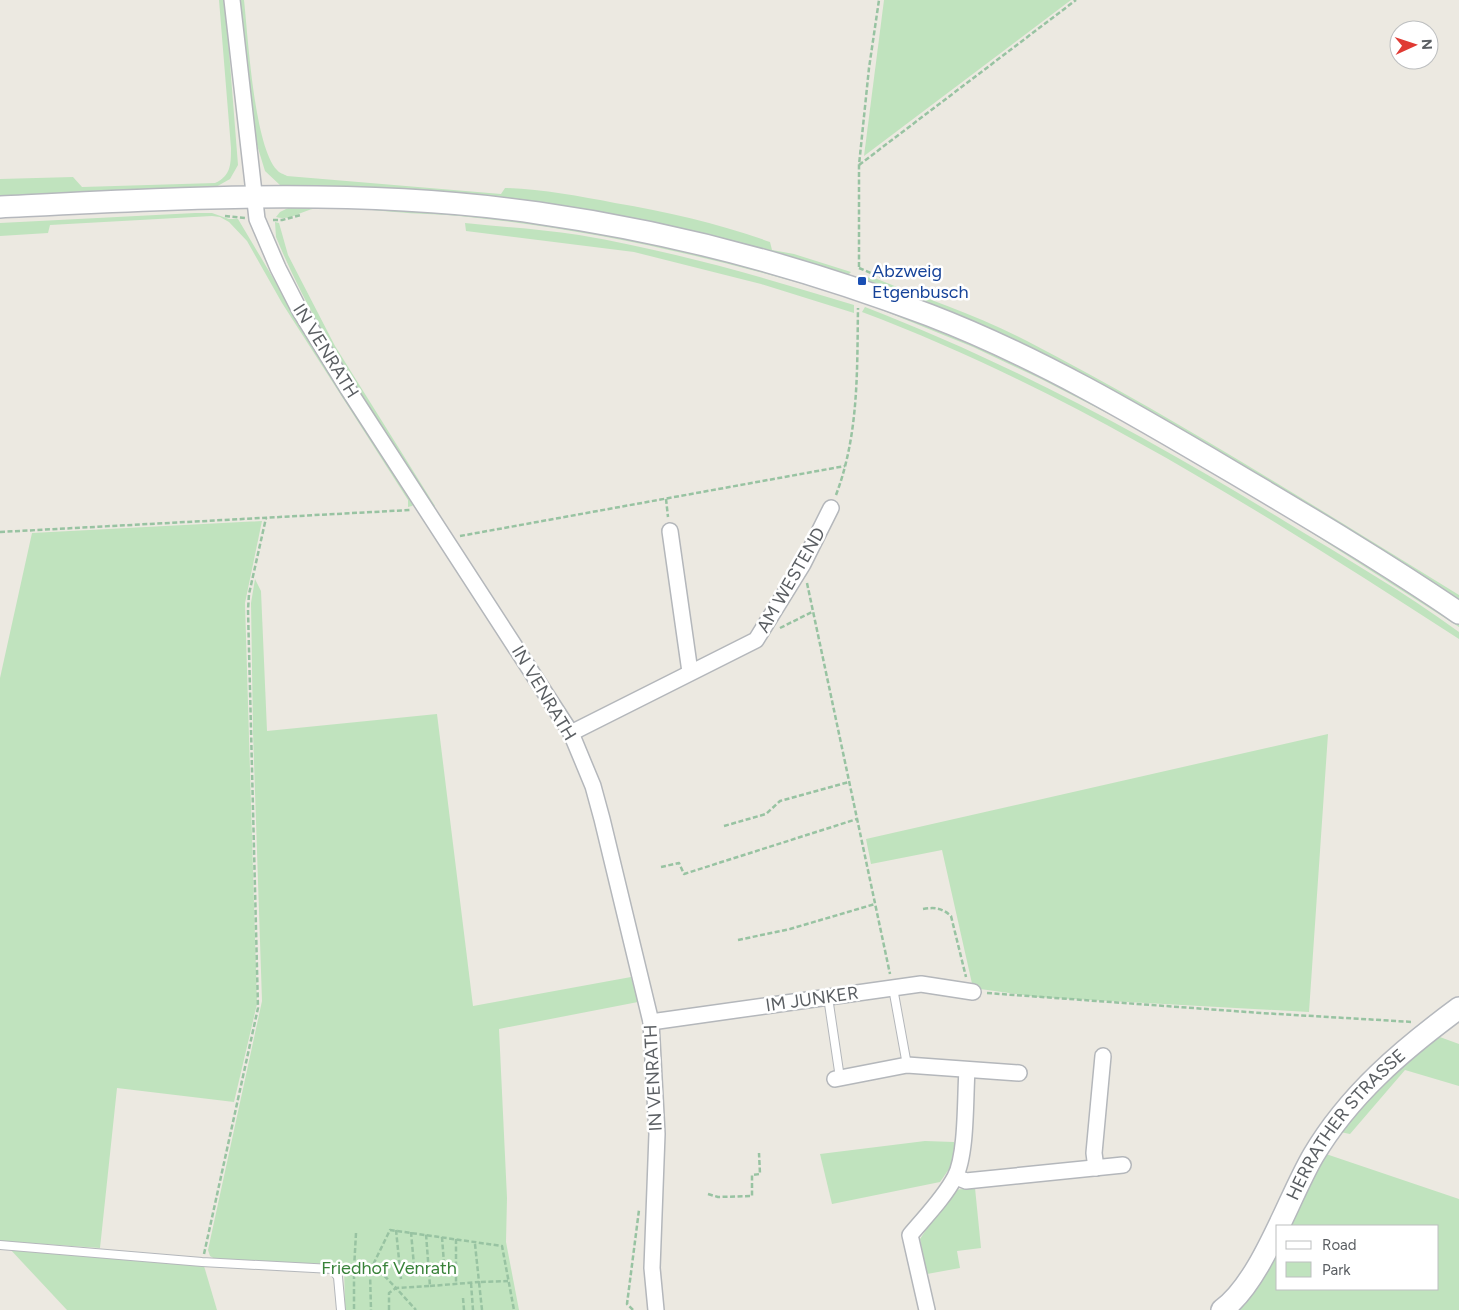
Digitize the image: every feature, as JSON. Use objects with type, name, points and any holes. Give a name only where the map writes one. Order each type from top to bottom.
[{"type":"street","name":"IN VENRATH","points":[[232,0],[257,220],[300,311],[571,732],[593,786],[650,1022],[657,1134],[652,1268],[656,1310]]},
{"type":"street","points":[[0,207],[254,196],[330,196],[534,212],[628,228],[719,248],[859,289],[934,317],[1000,346],[1163,430],[1304,514],[1459,613]]},
{"type":"street","name":"AM WESTEND","points":[[571,732],[756,640],[803,564],[831,508]]},
{"type":"street","points":[[670,531],[690,672]]},
{"type":"street","name":"IM JUNKER","points":[[650,1022],[921,984],[970,992]]},
{"type":"street","name":"HERRATHER STRASSE","points":[[1277,1225],[1313,1156],[1337,1120],[1360,1092],[1403,1050],[1459,1008]]},
{"type":"street","points":[[1096,1168],[1094,1153],[1102,1056]]},
{"type":"street","points":[[838,1079],[907,1065],[1019,1073]]},
{"type":"street","points":[[926,1310],[910,1235],[956,1177],[961,1161],[967,1070]]},
{"type":"street","points":[[956,1177],[966,1181],[1123,1165]]},
{"type":"street","name":"HERRATHER STRASSE","points":[[1223,1310],[1247,1284],[1276,1228]]},
{"type":"lane","points":[[893,988],[907,1065]]},
{"type":"lane","points":[[828,997],[838,1079]]},
{"type":"lane","points":[[0,1245],[202,1262],[332,1269],[338,1277],[341,1310]]},
{"type":"path","points":[[831,508],[852,438],[857,390],[859,165],[869,68],[879,0]]},
{"type":"path","points":[[859,165],[1076,0]]},
{"type":"path","points":[[220,214],[257,220],[282,220],[303,214]]},
{"type":"path","points":[[447,538],[560,516],[666,499],[845,466]]},
{"type":"path","points":[[666,499],[670,531]]},
{"type":"path","points":[[0,532],[426,509]]},
{"type":"path","points":[[202,1262],[258,1008],[248,610],[249,594],[266,518]]},
{"type":"path","points":[[803,564],[893,988]]},
{"type":"path","points":[[756,640],[812,612]]},
{"type":"path","points":[[724,826],[766,814],[780,801],[849,782]]},
{"type":"path","points":[[661,867],[679,863],[684,874],[857,819]]},
{"type":"path","points":[[738,940],[790,929],[875,904]]},
{"type":"path","points":[[923,909],[935,907],[945,910],[951,916],[970,992],[1261,1014],[1418,1022],[1427,1032]]},
{"type":"path","points":[[708,1194],[718,1197],[752,1196],[752,1175],[760,1174],[759,1153]]},
{"type":"path","points":[[633,1310],[627,1304],[640,1206]]},
{"type":"path","points":[[372,1310],[370,1271],[390,1230],[502,1246],[514,1310]]},
{"type":"path","points":[[396,1230],[400,1279]]},
{"type":"path","points":[[412,1232],[415,1277]]},
{"type":"path","points":[[356,1233],[354,1269],[370,1271]]},
{"type":"path","points":[[426,1234],[430,1286]]},
{"type":"path","points":[[442,1237],[444,1277]]},
{"type":"path","points":[[456,1239],[456,1284]]},
{"type":"path","points":[[475,1243],[482,1310]]},
{"type":"path","points":[[374,1265],[416,1310]]},
{"type":"path","points":[[389,1310],[389,1293],[396,1288],[508,1281]]},
{"type":"path","points":[[471,1283],[473,1310]]},
{"type":"path","points":[[463,1298],[464,1310]]},
{"type":"green space","points":[[219,0],[225,0],[238,165],[230,179],[214,188],[0,198],[0,179],[73,177],[82,187],[215,183],[224,177],[229,169],[231,148]]},
{"type":"green space","points":[[236,0],[244,0],[253,90],[263,138],[269,157],[280,173],[287,176],[501,194],[505,188],[574,195],[655,210],[713,224],[770,242],[772,250],[794,254],[851,272],[846,277],[740,246],[281,186],[265,171],[254,135]]},
{"type":"green space","points":[[884,0],[1071,0],[864,156]]},
{"type":"green space","points":[[363,205],[542,222],[709,253],[850,298],[705,258],[608,237],[559,229],[451,215],[403,213],[358,208],[314,209],[287,218],[276,217],[280,212],[290,207]]},
{"type":"green space","points":[[212,213],[229,219],[238,219],[310,340],[414,504],[412,506],[408,507],[408,500],[282,303],[247,241],[229,222],[220,217],[212,216],[50,225],[48,233],[0,236],[0,223]]},
{"type":"green space","points":[[275,222],[279,223],[288,255],[335,346],[435,506],[433,507],[328,342],[309,308],[276,237]]},
{"type":"green space","points":[[465,223],[565,233],[649,249],[752,275],[854,305],[854,313],[761,284],[634,252],[466,231]]},
{"type":"green space","points":[[866,277],[877,279],[953,308],[1027,341],[1083,370],[1246,464],[1459,595],[1459,603],[1431,585],[868,284],[865,281]]},
{"type":"green space","points":[[874,301],[998,353],[1146,430],[1459,621],[1459,627],[1282,514],[1134,427],[1041,379],[973,347],[867,304]]},
{"type":"green space","points":[[865,307],[921,329],[1028,378],[1184,461],[1395,589],[1459,632],[1459,639],[1315,547],[1169,459],[1094,418],[1018,380],[941,344],[862,312]]},
{"type":"green space","points":[[262,521],[245,603],[257,1004],[234,1102],[117,1088],[100,1248],[0,1241],[0,678],[32,533]]},
{"type":"green space","name":"Friedhof Venrath","points":[[255,579],[261,591],[267,731],[437,714],[473,1006],[631,977],[638,1002],[499,1029],[507,1198],[506,1242],[519,1310],[345,1310],[344,1265],[215,1259],[210,1256],[208,1250],[262,1001],[253,732],[251,603]]},
{"type":"green space","points":[[1328,734],[1309,1012],[1037,997],[973,988],[942,850],[871,864],[866,839]]},
{"type":"green space","points":[[1437,1036],[1459,1044],[1459,1086],[1405,1070],[1350,1134],[1340,1132],[1376,1089]]},
{"type":"green space","points":[[925,1141],[954,1142],[954,1162],[940,1182],[832,1204],[820,1154]]},
{"type":"green space","points":[[1326,1154],[1459,1199],[1459,1310],[1240,1310],[1276,1246],[1276,1290],[1439,1290],[1439,1225],[1287,1225]]},
{"type":"green space","points":[[975,1188],[981,1248],[957,1251],[960,1268],[927,1274],[920,1239],[952,1190]]},
{"type":"green space","points":[[9,1248],[204,1266],[217,1310],[67,1310]]},
{"type":"place","name":"Abzweig Etgenbusch","points":[[862,281]]}]
